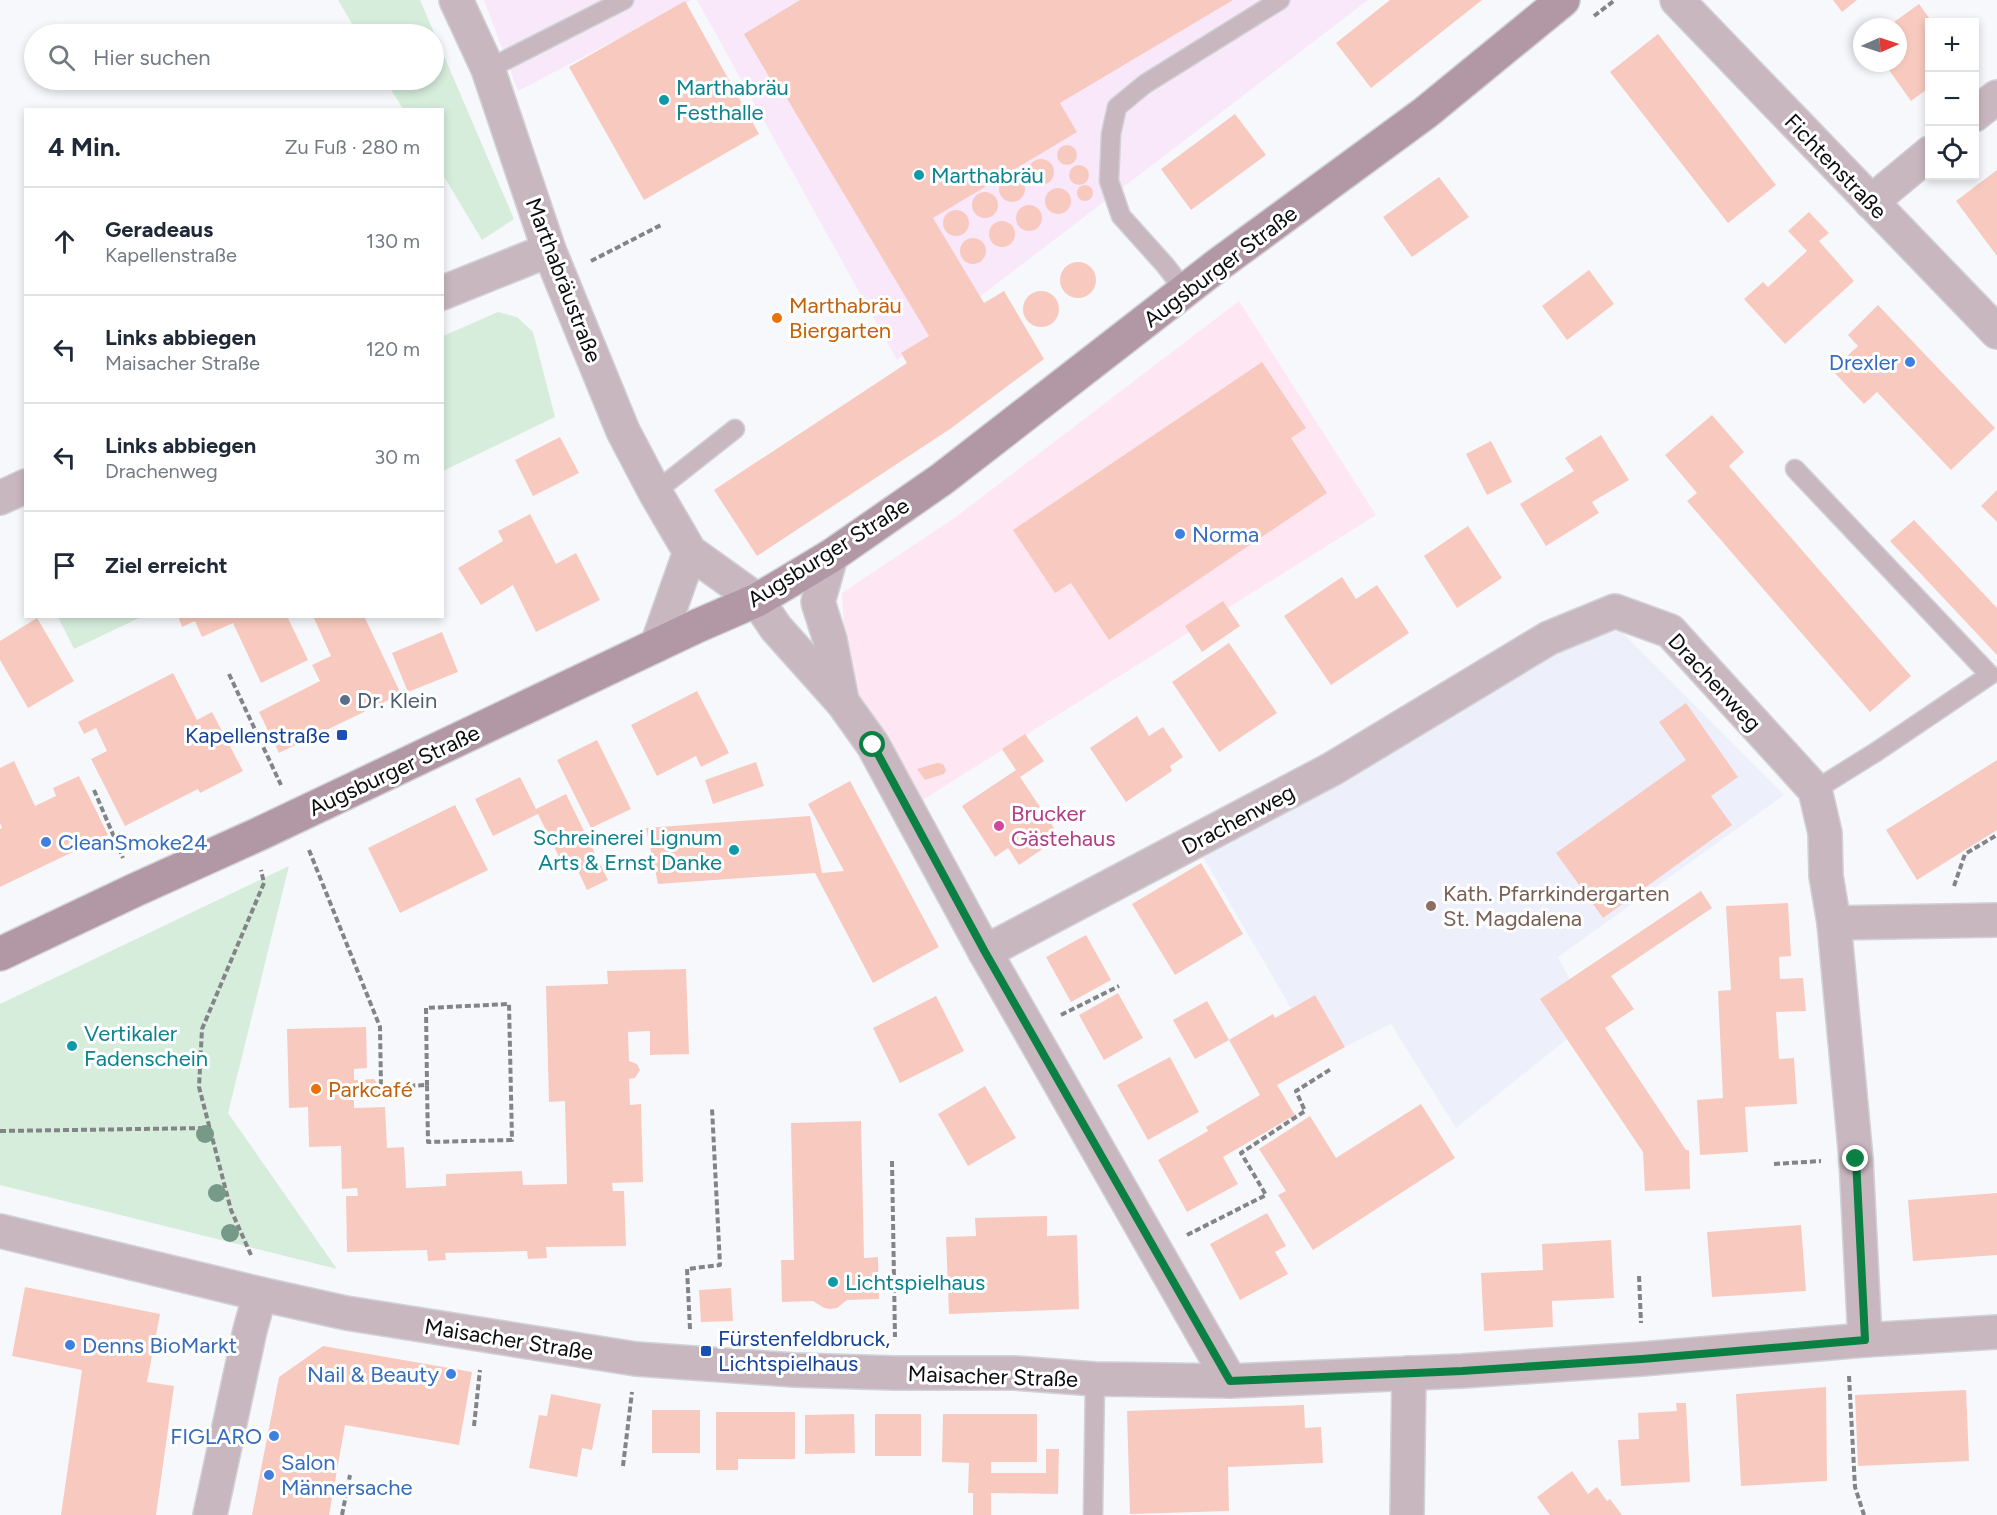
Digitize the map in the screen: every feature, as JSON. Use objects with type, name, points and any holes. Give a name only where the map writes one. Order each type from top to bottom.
[{"type":"street","name":"Marthabräustraße","points":[[456,0],[488,69],[555,263],[623,431],[690,552],[757,600]]},
{"type":"street","name":"Augsburger Straße","points":[[0,954],[757,600],[831,556],[942,479],[1185,291],[1425,113],[1563,0]]},
{"type":"street","name":"Fichtenstraße","points":[[1677,0],[1997,332]]},
{"type":"street","points":[[1979,111],[1997,97]]},
{"type":"street","points":[[1871,202],[1925,156]]},
{"type":"street","points":[[444,292],[555,263]]},
{"type":"street","points":[[0,498],[24,487]]},
{"type":"street","points":[[657,645],[690,552]]},
{"type":"street","points":[[831,556],[818,602],[830,640],[843,703]]},
{"type":"street","points":[[757,600],[776,628],[843,703],[883,761],[985,952],[1230,1381]]},
{"type":"street","name":"Drachenweg","points":[[985,952],[1332,769],[1549,638],[1615,611],[1670,631],[1815,790],[1825,833],[1826,876],[1834,923],[1856,1159],[1856,1341]]},
{"type":"street","points":[[1834,923],[1997,920]]},
{"type":"street","name":"Maisacher Straße","points":[[0,1231],[346,1313],[636,1359],[794,1370],[1014,1373],[1095,1379],[1230,1381],[1642,1359],[1997,1332]]},
{"type":"street","points":[[210,1515],[250,1330],[260,1294]]},
{"type":"street","points":[[1407,1515],[1409,1373]]},
{"type":"lane","points":[[488,69],[624,0]]},
{"type":"lane","points":[[1185,291],[1121,216],[1109,181],[1111,134],[1118,107],[1145,84],[1280,0]]},
{"type":"lane","points":[[655,492],[735,429]]},
{"type":"lane","points":[[1795,470],[1990,675],[1815,790]]},
{"type":"lane","points":[[1094,1515],[1095,1379]]},
{"type":"path","points":[[555,263],[663,224]]},
{"type":"path","points":[[229,674],[274,769],[380,1027],[381,1087],[427,1085]]},
{"type":"path","points":[[94,789],[135,890]]},
{"type":"path","points":[[259,834],[259,860],[264,883],[202,1029],[199,1087],[231,1210],[251,1255],[260,1294]]},
{"type":"path","points":[[1950,922],[1950,897],[1965,854],[1997,835]]},
{"type":"path","points":[[1030,1031],[1119,986]]},
{"type":"path","points":[[509,1004],[512,1140],[428,1142],[427,1085],[426,1008],[509,1004]]},
{"type":"path","points":[[1155,1251],[1266,1195],[1241,1153],[1305,1111],[1296,1091],[1331,1070]]},
{"type":"path","points":[[692,1362],[687,1269],[720,1265],[712,1108]]},
{"type":"path","points":[[0,1131],[211,1128]]},
{"type":"path","points":[[1774,1164],[1856,1159]]},
{"type":"path","points":[[892,1161],[896,1373]]},
{"type":"path","points":[[1639,1276],[1642,1359]]},
{"type":"path","points":[[474,1426],[484,1335]]},
{"type":"path","points":[[1856,1341],[1855,1487],[1864,1515]]},
{"type":"path","points":[[623,1466],[636,1359]]},
{"type":"path","points":[[342,1515],[350,1475]]},
{"type":"shaded area","points":[[484,0],[692,0],[518,91]]},
{"type":"shaded area","points":[[697,0],[1368,0],[897,360]]},
{"type":"shaded area","points":[[1239,301],[1376,515],[921,801],[847,681],[842,593],[957,516]]},
{"type":"shaded area","name":"Kath. Pfarrkindergarten St. Magdalena","points":[[1612,622],[1784,795],[1558,957],[1591,1020],[1456,1128],[1391,1024],[1345,1047],[1315,995],[1291,1008],[1201,854]]},
{"type":"green space","points":[[338,0],[420,0],[430,24],[352,24]]},
{"type":"green space","points":[[444,56],[514,219],[482,240],[444,177],[444,108],[402,108],[391,90],[444,90]]},
{"type":"green space","points":[[498,312],[517,317],[533,332],[555,417],[444,471],[444,336]]},
{"type":"green space","points":[[58,618],[139,618],[74,649]]},
{"type":"green space","points":[[289,866],[228,1113],[337,1269],[0,1185],[0,1004]]},
{"type":"building","name":"Marthabräu","points":[[800,0],[1233,0],[1060,103],[1077,132],[933,218],[984,303],[1004,291],[1044,359],[950,429],[757,556],[714,490],[907,363],[901,353],[929,336],[783,92],[779,94],[744,34]]},
{"type":"building","points":[[1390,0],[1482,0],[1371,88],[1336,43]]},
{"type":"building","points":[[1833,0],[1857,0],[1842,12]]},
{"type":"building","name":"Marthabräu Festhalle","points":[[685,1],[759,134],[644,200],[569,67]]},
{"type":"building","points":[[1919,4],[1929,18],[1925,18],[1925,91],[1911,101],[1890,72],[1907,72],[1907,18],[1900,18]]},
{"type":"building","points":[[1658,34],[1776,185],[1728,223],[1610,72]]},
{"type":"building","points":[[1235,114],[1266,155],[1191,210],[1161,169]]},
{"type":"building","points":[[1067,145],[1074,148],[1077,155],[1074,162],[1067,165],[1060,162],[1057,155],[1060,148]]},
{"type":"building","points":[[1041,159],[1050,163],[1054,172],[1050,181],[1041,185],[1032,181],[1028,172],[1032,163]]},
{"type":"building","points":[[1079,165],[1086,168],[1089,175],[1086,182],[1079,185],[1072,182],[1069,175],[1072,168]]},
{"type":"building","points":[[1997,170],[1997,256],[1956,201]]},
{"type":"building","points":[[1012,176],[1021,180],[1025,189],[1021,198],[1012,202],[1003,198],[999,189],[1003,180]]},
{"type":"building","points":[[1439,177],[1469,217],[1412,257],[1383,217]]},
{"type":"building","points":[[1085,185],[1091,187],[1093,193],[1091,199],[1085,201],[1079,199],[1077,193],[1079,187]]},
{"type":"building","points":[[1058,188],[1067,192],[1071,201],[1067,210],[1058,214],[1049,210],[1045,201],[1049,192]]},
{"type":"building","points":[[985,192],[994,196],[998,205],[994,214],[985,218],[976,214],[972,205],[976,196]]},
{"type":"building","points":[[1029,205],[1038,209],[1042,218],[1038,227],[1029,231],[1020,227],[1016,218],[1020,209]]},
{"type":"building","points":[[956,210],[965,214],[969,223],[965,232],[956,236],[947,232],[943,223],[947,214]]},
{"type":"building","points":[[1809,212],[1829,233],[1819,241],[1854,281],[1785,344],[1744,299],[1763,282],[1768,287],[1807,251],[1788,231]]},
{"type":"building","points":[[1002,221],[1011,225],[1015,234],[1011,243],[1002,247],[993,243],[989,234],[993,225]]},
{"type":"building","points":[[973,238],[982,242],[986,251],[982,260],[973,264],[964,260],[960,251],[964,242]]},
{"type":"building","points":[[1078,262],[1091,267],[1096,280],[1091,293],[1078,298],[1065,293],[1060,280],[1065,267]]},
{"type":"building","points":[[1589,270],[1614,304],[1567,340],[1542,306]]},
{"type":"building","points":[[1041,291],[1054,296],[1059,309],[1054,322],[1041,327],[1028,322],[1023,309],[1028,296]]},
{"type":"building","points":[[1878,305],[1995,428],[1951,470],[1877,392],[1864,404],[1832,370],[1858,346],[1848,335]]},
{"type":"building","points":[[1262,362],[1306,428],[1291,438],[1327,493],[1109,640],[1071,583],[1055,593],[1013,530]]},
{"type":"building","points":[[1712,415],[1744,452],[1729,466],[1911,676],[1870,712],[1687,501],[1697,493],[1665,455]]},
{"type":"building","points":[[1601,435],[1629,480],[1592,502],[1599,513],[1546,546],[1520,504],[1574,471],[1565,458]]},
{"type":"building","points":[[560,437],[579,473],[533,496],[515,460]]},
{"type":"building","points":[[1491,441],[1512,482],[1487,495],[1466,454]]},
{"type":"building","points":[[1997,490],[1997,522],[1981,506]]},
{"type":"building","points":[[530,514],[556,564],[576,553],[600,600],[536,632],[513,585],[481,605],[458,568],[503,541],[498,531]]},
{"type":"building","points":[[1914,520],[1997,608],[1997,655],[1890,541]]},
{"type":"building","points":[[1468,526],[1502,578],[1457,608],[1424,556]]},
{"type":"building","points":[[1342,577],[1356,599],[1377,585],[1409,633],[1331,685],[1284,616]]},
{"type":"building","points":[[1223,601],[1240,626],[1202,652],[1185,626]]},
{"type":"building","points":[[37,618],[74,681],[28,708],[0,660],[0,641]]},
{"type":"building","points":[[179,618],[288,618],[308,660],[261,683],[233,623],[202,637],[195,621],[182,627]]},
{"type":"building","points":[[314,618],[365,618],[401,694],[279,753],[259,712],[320,681],[312,665],[331,656]]},
{"type":"building","points":[[442,632],[458,672],[408,692],[392,653]]},
{"type":"building","points":[[1229,643],[1277,713],[1219,752],[1172,682]]},
{"type":"building","points":[[173,673],[197,720],[212,712],[243,771],[200,793],[198,789],[125,826],[91,759],[107,751],[96,728],[84,734],[78,722]]},
{"type":"building","points":[[697,691],[729,753],[701,767],[696,756],[657,776],[631,725]]},
{"type":"building","points":[[1686,703],[1738,777],[1711,796],[1732,825],[1603,918],[1556,853],[1686,760],[1659,722]]},
{"type":"building","points":[[1137,716],[1149,736],[1163,727],[1183,757],[1170,766],[1172,771],[1126,802],[1090,748]]},
{"type":"building","points":[[1025,734],[1044,761],[1020,777],[1060,837],[1019,865],[1008,848],[995,857],[962,806],[1016,770],[1002,749]]},
{"type":"building","points":[[597,740],[631,809],[591,828],[557,760]]},
{"type":"building","points":[[1997,760],[1997,830],[1917,880],[1886,830]]},
{"type":"building","points":[[14,761],[35,806],[56,796],[53,788],[79,776],[108,835],[0,887],[0,829],[2,828],[0,823],[0,768]]},
{"type":"building","points":[[756,762],[764,786],[713,804],[705,780]]},
{"type":"building","points":[[937,763],[943,764],[946,770],[944,774],[925,780],[917,769]]},
{"type":"building","points":[[520,777],[536,809],[566,794],[608,880],[587,890],[573,860],[563,865],[538,814],[493,836],[475,799]]},
{"type":"building","points":[[850,781],[939,947],[873,983],[815,873],[658,884],[646,828],[810,816],[822,873],[844,871],[808,804]]},
{"type":"building","points":[[455,805],[488,870],[400,913],[368,848]]},
{"type":"building","points":[[1201,863],[1243,934],[1175,975],[1132,904]]},
{"type":"building","points":[[1701,891],[1712,908],[1611,976],[1634,1009],[1605,1028],[1686,1150],[1689,1150],[1690,1189],[1645,1191],[1643,1152],[1540,999]]},
{"type":"building","points":[[1788,903],[1791,956],[1779,957],[1780,979],[1803,978],[1806,1011],[1776,1012],[1779,1059],[1794,1058],[1797,1104],[1745,1107],[1748,1152],[1700,1155],[1697,1100],[1723,1098],[1718,991],[1731,990],[1726,906]]},
{"type":"building","points":[[1086,935],[1111,980],[1071,1002],[1046,957]]},
{"type":"building","points":[[686,969],[689,1054],[650,1055],[650,1031],[628,1032],[629,1061],[637,1064],[640,1070],[635,1078],[629,1079],[630,1105],[641,1104],[643,1182],[612,1183],[613,1191],[624,1191],[626,1246],[546,1247],[547,1258],[528,1259],[527,1251],[445,1253],[446,1260],[428,1261],[427,1250],[347,1252],[346,1196],[358,1196],[357,1188],[342,1189],[341,1146],[309,1147],[308,1107],[289,1108],[287,1029],[366,1027],[367,1068],[354,1069],[354,1080],[374,1079],[378,1085],[374,1095],[354,1096],[354,1108],[385,1107],[387,1148],[404,1147],[406,1188],[446,1186],[446,1174],[522,1171],[523,1185],[567,1184],[565,1101],[549,1102],[546,986],[608,984],[607,971]]},
{"type":"building","points":[[1118,993],[1143,1038],[1104,1060],[1079,1015]]},
{"type":"building","points":[[1315,995],[1345,1047],[1277,1085],[1295,1115],[1223,1157],[1238,1184],[1187,1212],[1158,1160],[1208,1131],[1206,1127],[1260,1095],[1229,1040],[1273,1014],[1275,1018]]},
{"type":"building","points":[[936,996],[964,1051],[900,1083],[873,1028]]},
{"type":"building","points":[[1207,1001],[1229,1040],[1195,1059],[1173,1020]]},
{"type":"building","points":[[1170,1057],[1199,1112],[1148,1140],[1117,1085]]},
{"type":"building","points":[[985,1086],[1016,1138],[968,1166],[938,1114]]},
{"type":"building","points":[[1421,1104],[1455,1158],[1313,1250],[1278,1195],[1286,1191],[1259,1149],[1310,1116],[1336,1158]]},
{"type":"building","points":[[861,1121],[864,1258],[878,1257],[879,1299],[847,1300],[837,1308],[830,1309],[813,1301],[782,1302],[781,1260],[794,1260],[791,1123]]},
{"type":"building","points":[[1997,1193],[1997,1255],[1913,1261],[1908,1200]]},
{"type":"building","points":[[1267,1213],[1286,1246],[1275,1252],[1288,1274],[1240,1300],[1210,1244]]},
{"type":"building","points":[[1047,1216],[1047,1236],[1077,1235],[1079,1309],[949,1314],[946,1237],[976,1236],[975,1218]]},
{"type":"building","points":[[1801,1225],[1806,1291],[1712,1297],[1707,1232]]},
{"type":"building","points":[[1611,1240],[1614,1298],[1552,1301],[1553,1327],[1484,1331],[1481,1273],[1543,1270],[1542,1244]]},
{"type":"building","points":[[25,1287],[160,1314],[147,1382],[174,1386],[156,1515],[61,1515],[82,1370],[12,1356]]},
{"type":"building","points":[[731,1288],[733,1321],[701,1322],[699,1290]]},
{"type":"building","points":[[323,1346],[472,1372],[459,1445],[345,1425],[329,1515],[252,1515],[279,1377]]},
{"type":"building","points":[[1826,1387],[1827,1481],[1741,1486],[1736,1394]]},
{"type":"building","points":[[1966,1390],[1969,1461],[1858,1466],[1855,1395]]},
{"type":"building","points":[[551,1394],[601,1404],[592,1450],[582,1448],[577,1477],[529,1468],[539,1415],[547,1416]]},
{"type":"building","points":[[1676,1403],[1686,1403],[1690,1482],[1621,1486],[1618,1440],[1639,1439],[1638,1413],[1677,1411]]},
{"type":"building","points":[[1304,1405],[1305,1428],[1321,1427],[1323,1463],[1228,1467],[1229,1511],[1130,1514],[1127,1411]]},
{"type":"building","points":[[652,1410],[700,1410],[700,1453],[652,1453]]},
{"type":"building","points":[[716,1412],[795,1412],[795,1459],[738,1459],[738,1470],[716,1470]]},
{"type":"building","points":[[854,1414],[855,1453],[805,1454],[805,1415]]},
{"type":"building","points":[[875,1414],[921,1414],[921,1456],[875,1456]]},
{"type":"building","points":[[943,1414],[1037,1414],[1037,1462],[991,1462],[991,1473],[1046,1473],[1046,1449],[1059,1449],[1058,1494],[991,1493],[991,1515],[973,1515],[973,1493],[968,1493],[969,1463],[942,1462]]},
{"type":"building","points":[[1572,1471],[1588,1494],[1597,1487],[1607,1501],[1610,1499],[1622,1515],[1550,1515],[1537,1497]]},
{"type":"place","name":"Marthabräu Festhalle","points":[[664,100]]},
{"type":"place","name":"Marthabräu","points":[[919,175]]},
{"type":"place","name":"Marthabräu Biergarten","points":[[777,318]]},
{"type":"place","name":"Drexler","points":[[1910,362]]},
{"type":"place","name":"Norma","points":[[1180,534]]},
{"type":"place","name":"Dr. Klein","points":[[345,700]]},
{"type":"place","name":"Kapellenstraße","points":[[342,735]]},
{"type":"place","name":"Brucker Gästehaus","points":[[999,826]]},
{"type":"place","name":"CleanSmoke24","points":[[46,842]]},
{"type":"place","name":"Schreinerei Lignum Arts & Ernst Danke","points":[[734,850]]},
{"type":"place","name":"Kath. Pfarrkindergarten St. Magdalena","points":[[1431,906]]},
{"type":"place","name":"Vertikaler Fadenschein","points":[[72,1046]]},
{"type":"place","name":"Parkcafé","points":[[316,1089]]},
{"type":"place","name":"Lichtspielhaus","points":[[833,1282]]},
{"type":"place","name":"Denns BioMarkt","points":[[70,1345]]},
{"type":"place","name":"Fürstenfeldbruck, Lichtspielhaus","points":[[706,1351]]},
{"type":"place","name":"Nail & Beauty","points":[[451,1374]]},
{"type":"place","name":"FIGLARO","points":[[274,1436]]},
{"type":"place","name":"Salon Männersache","points":[[269,1475]]},
{"type":"route","points":[[873,745],[985,952],[1230,1381],[1462,1371],[1642,1359],[1865,1340],[1856,1159]]}]
